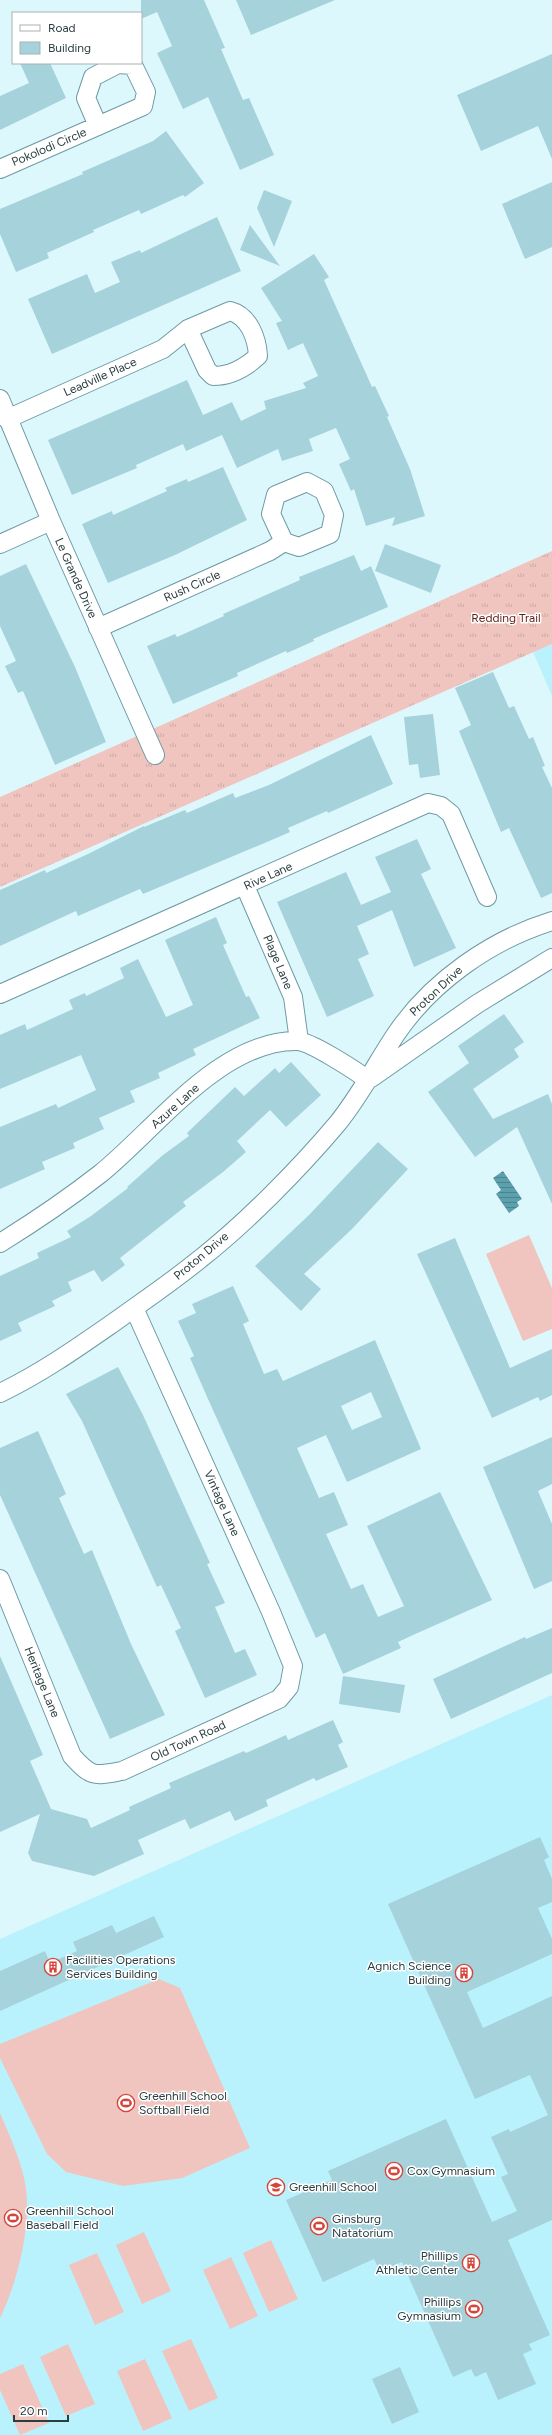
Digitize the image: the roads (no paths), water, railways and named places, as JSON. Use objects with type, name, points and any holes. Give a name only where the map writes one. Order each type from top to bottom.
[{"type":"street","name":"Pokolodi Circle","points":[[0,169],[98,126]]},
{"type":"street","name":"Leadville Place","points":[[7,418],[163,349],[188,329]]},
{"type":"street","name":"Le Grande Drive","points":[[0,399],[51,522],[155,755]]},
{"type":"street","points":[[0,544],[51,522]]},
{"type":"street","name":"Rush Circle","points":[[98,628],[270,551],[284,542]]},
{"type":"street","name":"Rive Lane","points":[[0,994],[245,886],[428,803],[441,806],[451,814],[487,897]]},
{"type":"street","name":"Plage Lane","points":[[245,886],[293,997],[298,1041]]},
{"type":"street","name":"Proton Drive","points":[[0,1394],[82,1344],[201,1259],[269,1196],[337,1123],[368,1080],[374,1068],[411,1014],[426,998],[463,965],[508,940],[552,921]]},
{"type":"street","name":"Proton Drive","points":[[368,1080],[477,1004],[552,958]]},
{"type":"street","name":"Azure Lane","points":[[0,1243],[31,1224],[100,1173],[192,1090],[218,1070],[246,1053],[269,1043],[298,1041],[341,1061],[368,1080]]},
{"type":"street","name":"Vintage Lane","points":[[134,1308],[271,1612],[293,1666],[289,1687],[279,1699]]},
{"type":"street","name":"Heritage Lane","points":[[0,1580],[72,1756],[84,1769],[96,1776]]},
{"type":"street","name":"Old Town Road","points":[[96,1776],[122,1771],[279,1699]]},
{"type":"place","name":"Facilities Operations Services Building","points":[[53,1967]]},
{"type":"place","name":"Agnich Science Building","points":[[464,1973]]},
{"type":"place","name":"Greenhill School Softball Field","points":[[126,2103]]},
{"type":"place","name":"Cox Gymnasium","points":[[394,2171]]},
{"type":"place","name":"Greenhill School","points":[[276,2187]]},
{"type":"place","name":"Greenhill School Baseball Field","points":[[13,2218]]},
{"type":"place","name":"Ginsburg Natatorium","points":[[319,2226]]},
{"type":"place","name":"Phillips Athletic Center","points":[[471,2263]]},
{"type":"place","name":"Phillips Gymnasium","points":[[474,2309]]},
{"type":"park label","name":"Redding Trail","points":[[506,618]]}]
